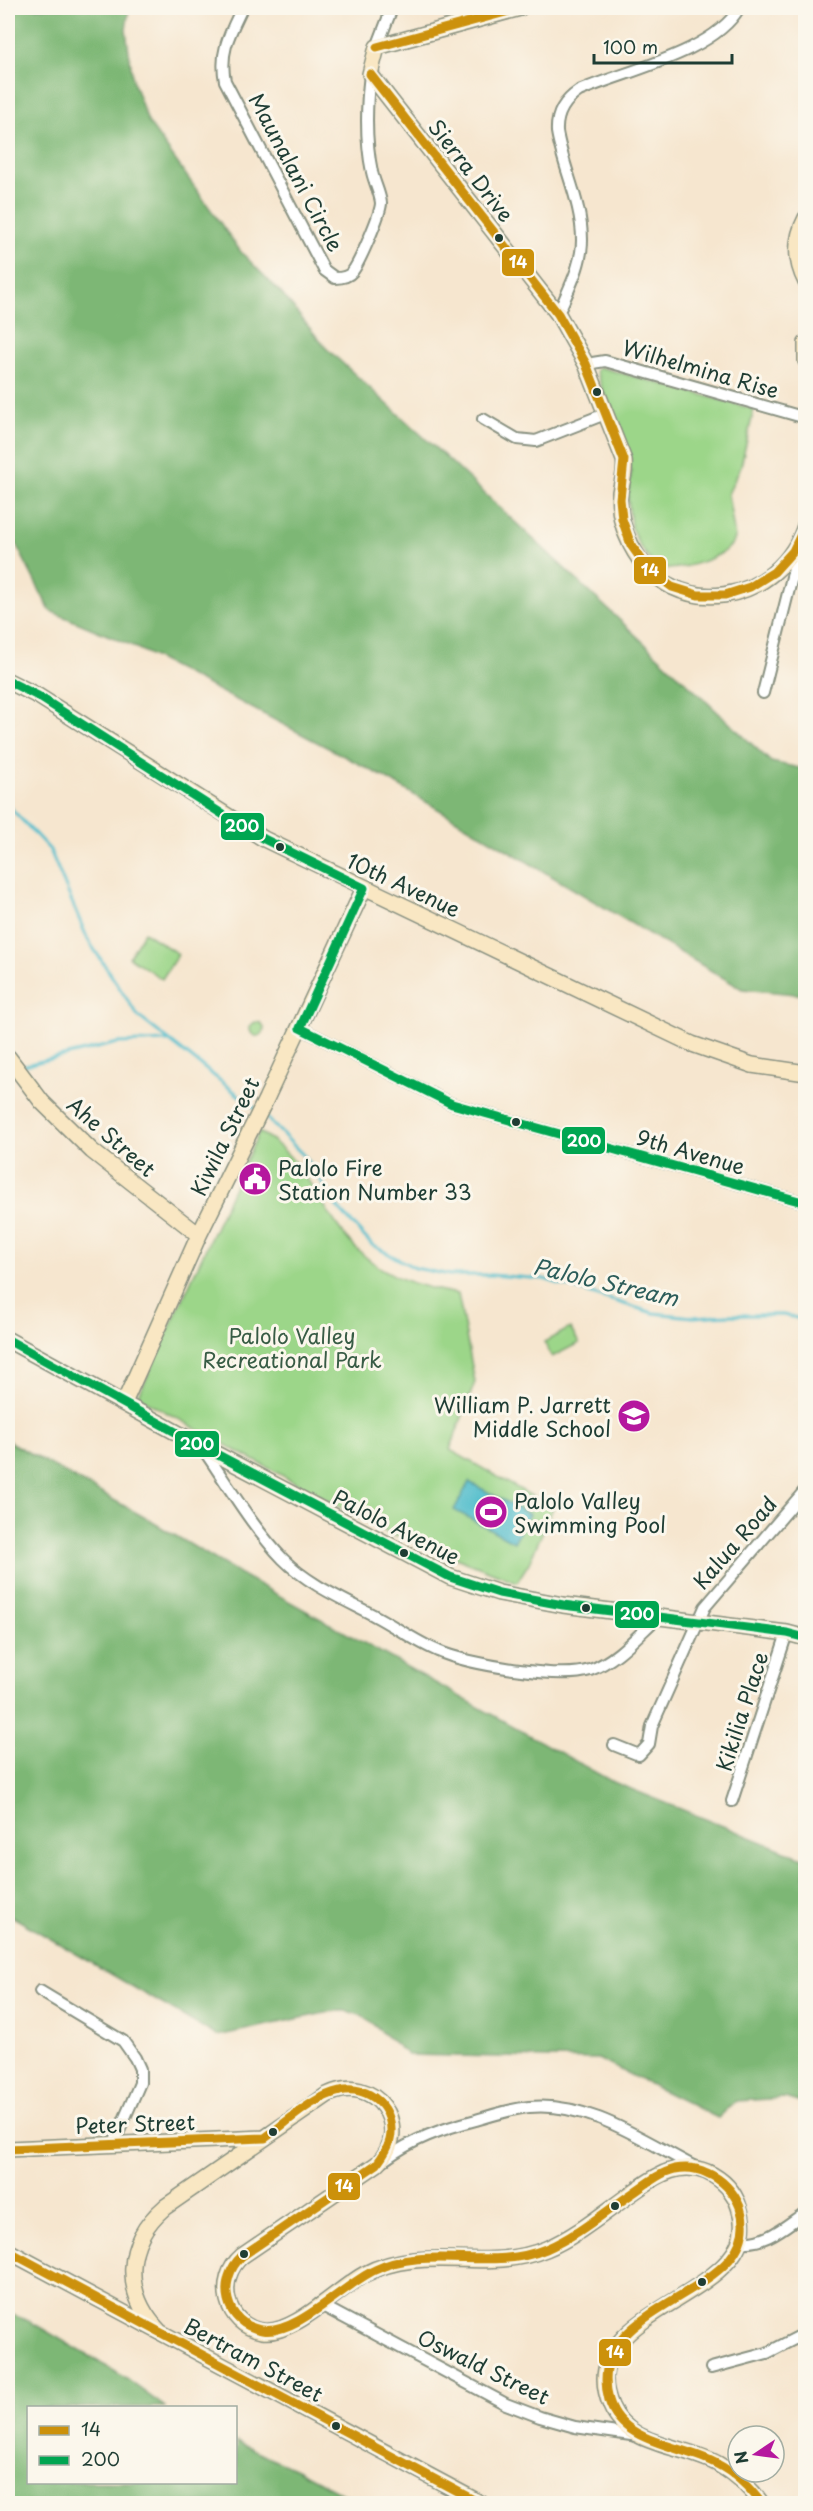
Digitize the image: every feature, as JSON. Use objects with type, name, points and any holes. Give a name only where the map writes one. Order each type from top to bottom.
[{"type":"street","name":"Maunalani Circle","points":[[242,8],[224,47],[222,64],[225,81],[324,270],[330,276],[338,278],[346,277],[354,270],[379,214],[381,203],[372,173],[366,102],[370,74],[392,8]]},
{"type":"street","points":[[378,47],[520,8]]},
{"type":"street","points":[[558,314],[577,270],[582,240],[577,205],[557,132],[557,120],[562,108],[569,98],[579,91],[707,40],[722,30],[739,8]]},
{"type":"street","name":"Sierra Drive","points":[[370,74],[558,314],[586,364],[625,464],[620,504],[627,537],[645,565],[671,586],[693,593],[716,596],[749,589],[769,578],[786,563],[798,544],[806,524]]},
{"type":"street","points":[[806,218],[797,248],[799,267],[806,282]]},
{"type":"street","points":[[806,343],[806,361]]},
{"type":"street","name":"Wilhelmina Rise","points":[[586,364],[605,361],[806,418]]},
{"type":"street","points":[[483,419],[517,439],[536,441],[605,414]]},
{"type":"street","points":[[763,693],[806,524]]},
{"type":"street","name":"10th Avenue","points":[[8,681],[38,696],[254,833],[364,888],[692,1044],[752,1065],[806,1073]]},
{"type":"street","name":"Kiwila Street","points":[[124,1403],[199,1235],[300,1028],[364,888]]},
{"type":"street","name":"9th Avenue","points":[[300,1028],[452,1104],[806,1203]]},
{"type":"street","name":"Ahe Street","points":[[8,1057],[42,1102],[92,1151],[199,1235]]},
{"type":"street","name":"Palolo Avenue","points":[[8,1340],[201,1446],[450,1577],[515,1597],[787,1633],[806,1638]]},
{"type":"street","points":[[201,1446],[264,1536],[282,1558],[306,1580],[439,1652],[486,1664],[526,1670],[569,1673],[590,1670],[609,1659],[658,1617]]},
{"type":"street","name":"Kalua Road","points":[[614,1745],[639,1755],[649,1744],[652,1726],[696,1622],[705,1607],[806,1489]]},
{"type":"street","name":"Kikilia Place","points":[[732,1801],[787,1633]]},
{"type":"street","points":[[40,1991],[123,2042],[135,2058],[140,2069],[140,2083],[113,2145]]},
{"type":"street","points":[[160,2332],[145,2314],[135,2292],[134,2256],[148,2224],[165,2207],[327,2095],[345,2089],[370,2094],[380,2102],[392,2124],[392,2137],[388,2149],[381,2160],[371,2168]]},
{"type":"street","points":[[700,2170],[675,2169],[658,2175],[563,2241],[544,2250],[502,2260],[428,2258],[406,2260],[384,2266],[364,2275],[280,2330],[255,2329],[243,2323],[231,2308],[226,2296],[227,2277],[233,2265],[242,2256],[403,2146],[440,2129],[510,2110],[549,2106],[568,2109],[603,2120],[700,2170],[723,2182],[734,2196],[742,2220],[739,2242],[734,2254],[723,2267],[632,2329],[614,2350],[606,2376],[610,2403],[620,2419],[641,2437],[716,2463],[750,2489],[762,2504]]},
{"type":"street","name":"Peter Street","points":[[8,2149],[265,2138]]},
{"type":"street","points":[[739,2242],[757,2241],[770,2236],[806,2212]]},
{"type":"street","name":"Bertram Street","points":[[8,2251],[482,2504]]},
{"type":"street","name":"Oswald Street","points":[[319,2304],[506,2404],[575,2427],[641,2437]]},
{"type":"street","points":[[711,2368],[767,2353],[806,2333]]},
{"type":"green space","points":[[8,8],[129,8],[126,30],[133,81],[148,122],[241,252],[281,293],[326,348],[771,762],[805,769],[805,995],[742,989],[384,777],[131,645],[50,611],[8,528]]},
{"type":"green space","points":[[599,367],[754,409],[741,466],[728,494],[735,538],[723,552],[713,558],[688,566],[665,569],[656,568],[639,545],[631,527],[628,498],[631,472],[596,371]]},
{"type":"green space","points":[[144,932],[178,954],[162,979],[129,957]]},
{"type":"green space","points":[[257,1022],[262,1024],[264,1029],[262,1034],[257,1036],[252,1034],[250,1029],[252,1024]]},
{"type":"green space","name":"Palolo Valley Recreational Park","points":[[259,1132],[274,1141],[301,1170],[339,1229],[362,1254],[383,1270],[407,1281],[458,1294],[475,1382],[450,1450],[553,1508],[529,1563],[517,1582],[397,1535],[395,1537],[138,1397]]},
{"type":"green space","points":[[570,1328],[579,1343],[552,1357],[544,1342]]},
{"type":"green space","points":[[8,1441],[233,1570],[611,1781],[805,1859],[805,2104],[785,2098],[736,2101],[718,2118],[598,2059],[408,2055],[363,2016],[347,2011],[334,2011],[217,2036],[8,1914]]},
{"type":"green space","points":[[8,2313],[31,2322],[121,2375],[164,2406],[27,2406],[27,2484],[237,2484],[237,2442],[296,2469],[360,2503],[8,2503]]},
{"type":"water","name":"Palolo Valley Swimming Pool","points":[[469,1482],[529,1514],[514,1542],[454,1510]]},
{"type":"waterway","points":[[8,805],[50,850],[88,940],[138,1016],[255,1108]]},
{"type":"waterway","points":[[21,1066],[118,1043],[168,1041]]},
{"type":"waterway","name":"Palolo Stream","points":[[263,1114],[307,1159],[338,1208],[372,1245],[415,1268],[450,1275],[544,1279],[653,1313],[693,1317],[783,1315],[806,1320]]},
{"type":"transit line","name":"14","points":[[377,47],[520,8]]},
{"type":"transit line","name":"14","points":[[370,74],[558,314],[586,364],[624,460],[620,499],[622,519],[631,545],[649,570],[672,587],[698,595],[725,595],[750,587],[774,572],[793,551],[806,524]]},
{"type":"transit line","name":"200","points":[[8,681],[38,696],[233,821],[264,839],[364,888],[300,1028],[452,1104],[806,1203]]},
{"type":"transit line","name":"200","points":[[8,1340],[201,1446],[450,1577],[499,1593],[563,1605],[787,1633],[806,1638]]},
{"type":"transit line","name":"14","points":[[265,2138],[320,2099],[340,2091],[351,2090],[361,2091],[378,2101],[385,2109],[391,2129],[388,2146],[377,2164],[242,2256],[234,2266],[227,2288],[232,2310],[249,2326],[262,2330],[275,2330],[290,2325],[320,2308],[363,2277],[395,2263],[416,2259],[504,2258],[546,2249],[580,2231],[658,2176],[675,2169],[695,2169],[718,2179],[731,2191],[740,2207],[742,2237],[728,2261],[704,2281],[646,2318],[621,2339],[608,2366],[609,2400],[616,2415],[640,2435],[724,2468],[742,2481],[762,2504]]},
{"type":"transit line","name":"14","points":[[8,2149],[265,2138]]},
{"type":"transit line","name":"14","points":[[8,2251],[481,2504]]},
{"type":"place","name":"Palolo Fire Station Number 33","points":[[255,1179]]},
{"type":"place","name":"William P. Jarrett Middle School","points":[[634,1416]]},
{"type":"place","name":"Palolo Valley Swimming Pool","points":[[491,1512]]}]
